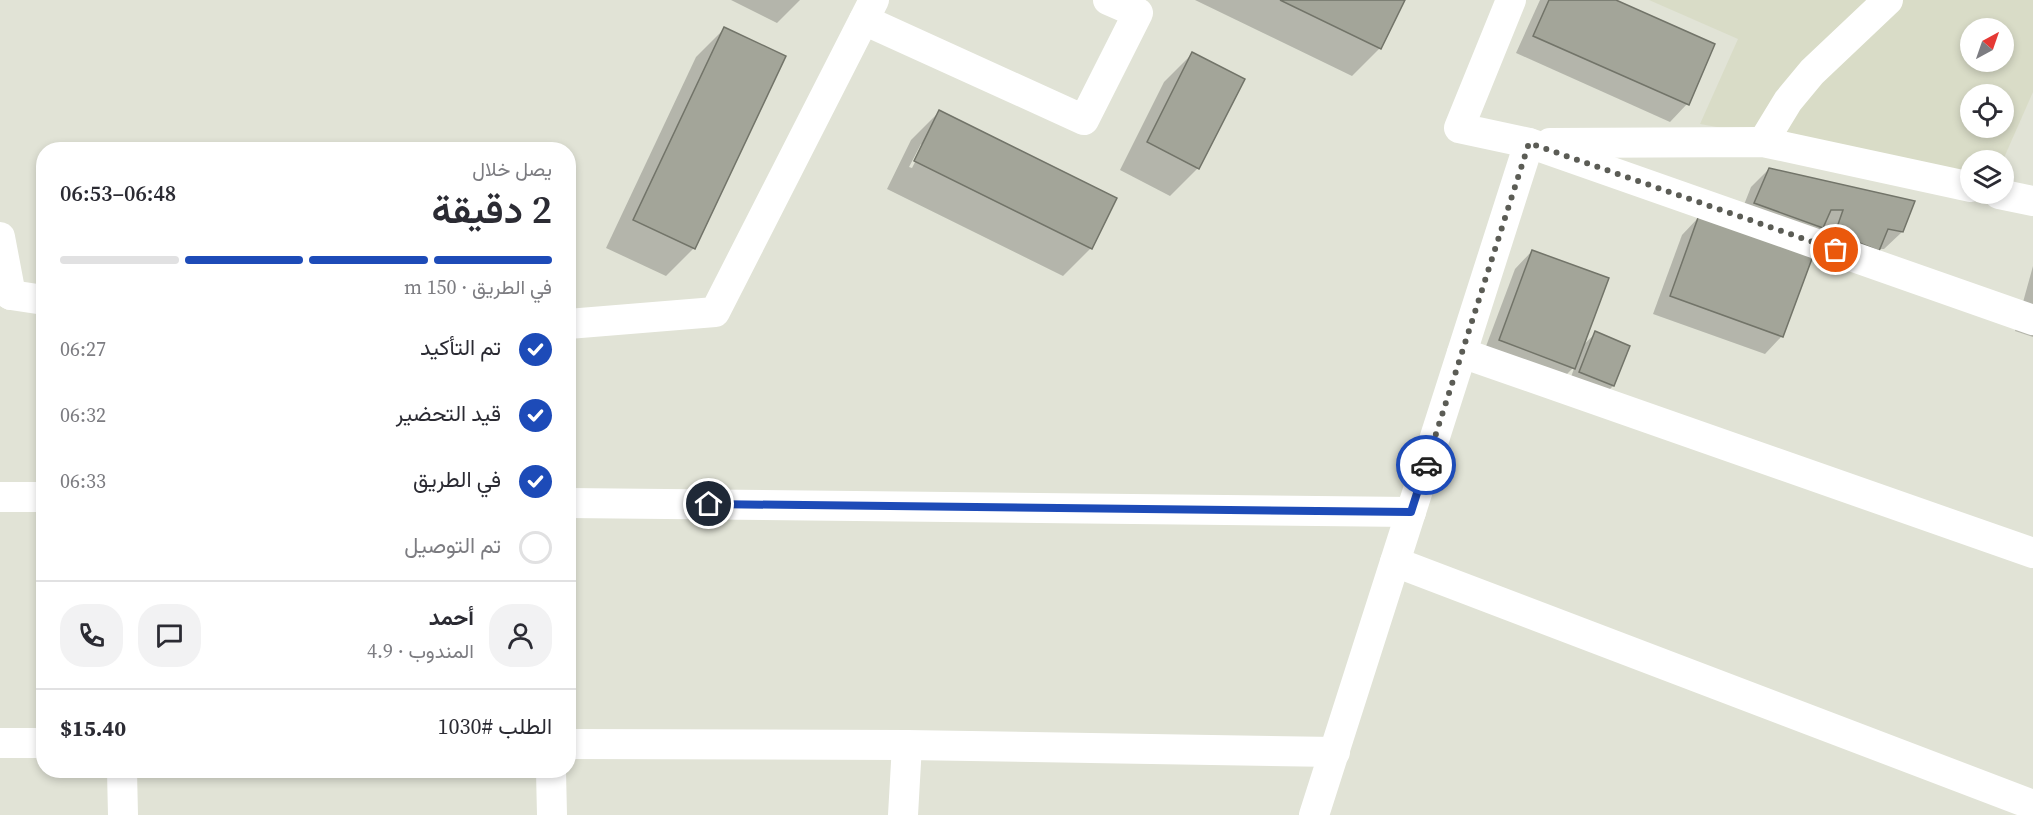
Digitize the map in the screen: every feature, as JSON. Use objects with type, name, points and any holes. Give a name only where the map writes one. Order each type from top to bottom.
[{"type":"street","points":[[576,323],[715,312],[869,10],[1084,120],[1138,13],[1108,0]]},
{"type":"street","points":[[1511,0],[1458,128],[1529,143],[2033,320]]},
{"type":"street","points":[[1763,142],[1788,101],[1812,72],[1888,0]]},
{"type":"street","points":[[1529,143],[1763,142],[1960,185]]},
{"type":"street","points":[[1318,814],[1335,752],[1529,143]]},
{"type":"street","points":[[2014,197],[2033,201]]},
{"type":"street","points":[[0,237],[5,292],[36,298]]},
{"type":"street","points":[[1462,353],[2033,554]]},
{"type":"street","points":[[0,496],[36,497]]},
{"type":"street","points":[[576,503],[1411,512]]},
{"type":"street","points":[[1395,562],[2033,805]]},
{"type":"street","points":[[0,743],[36,743]]},
{"type":"street","points":[[576,744],[907,745],[1335,752]]},
{"type":"street","points":[[903,815],[907,745]]},
{"type":"street","points":[[122,778],[123,815]]},
{"type":"street","points":[[551,778],[552,815]]},
{"type":"shaded area","points":[[1649,0],[2033,0],[2033,92],[2014,135],[2014,84],[1960,84],[1960,138],[2013,138],[2007,150],[1960,150],[1960,170],[1700,124],[1738,39]]},
{"type":"building","points":[[1280,0],[1405,0],[1381,49]]},
{"type":"building","points":[[1549,0],[1616,0],[1715,44],[1689,105],[1533,36]]},
{"type":"building","points":[[724,27],[786,56],[695,249],[633,220]]},
{"type":"building","points":[[1192,52],[1245,79],[1199,169],[1147,142]]},
{"type":"building","points":[[939,110],[1117,198],[1092,249],[914,161]]},
{"type":"building","points":[[1769,168],[1915,201],[1903,232],[1888,229],[1879,251],[1835,233],[1843,210],[1831,210],[1823,228],[1754,203]]},
{"type":"building","points":[[1699,215],[1813,256],[1783,337],[1670,296]]},
{"type":"building","points":[[1532,250],[1609,278],[1575,369],[1499,340]]},
{"type":"building","points":[[1595,331],[1630,346],[1614,386],[1579,372]]},
{"type":"way so far","points":[[1426,465],[1529,143],[1836,250]]},
{"type":"route","points":[[709,504],[1411,512],[1426,465]]}]
